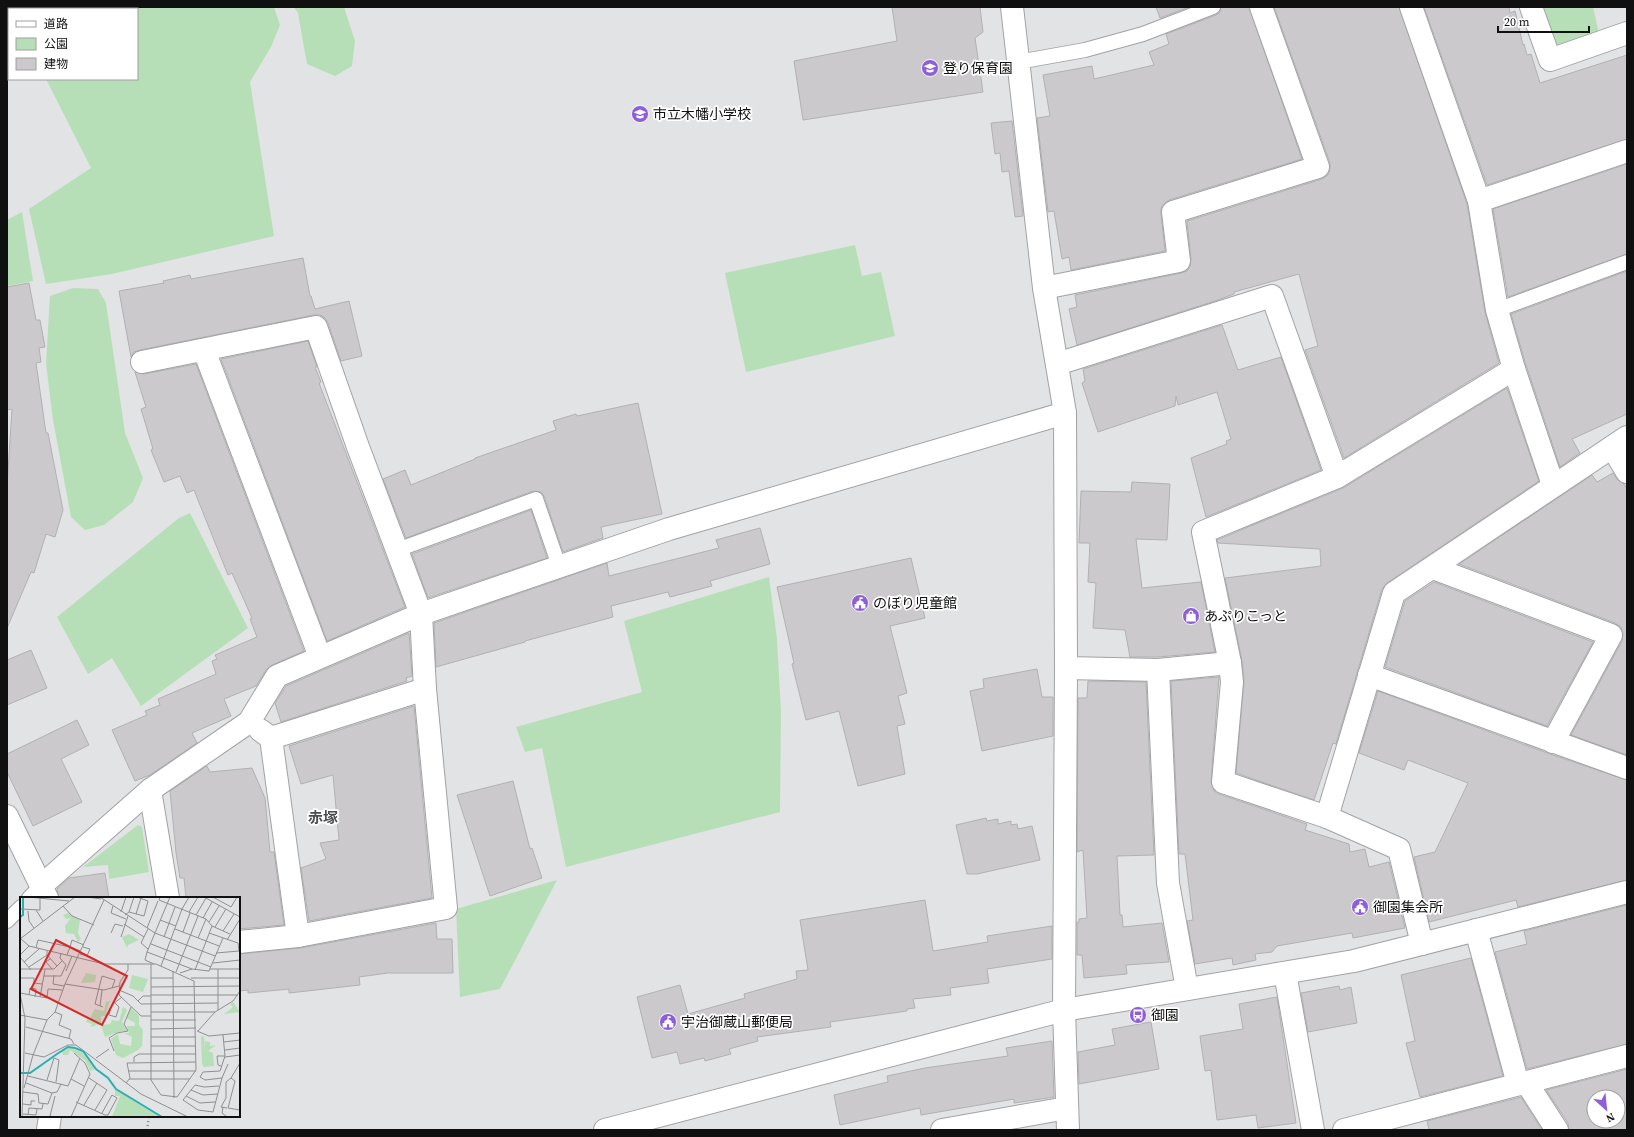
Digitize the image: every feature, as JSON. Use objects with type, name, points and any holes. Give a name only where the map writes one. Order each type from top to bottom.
[{"type":"street","points":[[1012,7],[1044,288],[1065,413],[1066,668],[1064,1010],[1068,1130]]},
{"type":"street","points":[[1044,288],[1179,261],[1173,212],[1318,167],[1260,7]]},
{"type":"street","points":[[1411,7],[1479,202],[1497,310],[1514,369],[1553,485]]},
{"type":"street","points":[[1531,7],[1550,60],[1627,33]]},
{"type":"street","points":[[1479,202],[1627,151]]},
{"type":"street","points":[[1057,364],[1272,296],[1337,477]]},
{"type":"street","points":[[142,362],[316,327],[358,447],[421,614],[424,689],[446,908],[298,936],[240,942]]},
{"type":"street","points":[[204,350],[320,657]]},
{"type":"street","points":[[1422,944],[1399,849],[1327,817],[1223,782],[1232,682],[1230,664],[1203,532],[1337,477],[1514,369]]},
{"type":"street","points":[[8,819],[39,894],[150,790],[249,722],[277,676],[421,614],[669,529],[1065,413]]},
{"type":"street","points":[[1327,817],[1394,594],[1553,485],[1620,442],[1627,472]]},
{"type":"street","points":[[1433,568],[1611,635],[1553,742]]},
{"type":"street","points":[[1066,668],[1158,670],[1230,664]]},
{"type":"street","points":[[1158,670],[1168,883],[1187,989]]},
{"type":"street","points":[[1369,675],[1627,768]]},
{"type":"street","points":[[271,738],[424,689]]},
{"type":"street","points":[[249,722],[271,738],[298,936]]},
{"type":"street","points":[[150,790],[168,897]]},
{"type":"street","points":[[605,1130],[1064,1010],[1354,961],[1627,892]]},
{"type":"street","points":[[1476,930],[1522,1083],[1557,1130]]},
{"type":"street","points":[[1285,973],[1313,1130]]},
{"type":"street","points":[[1344,1130],[1627,1056]]},
{"type":"street","points":[[942,1130],[1067,1108]]},
{"type":"street","points":[[48,1130],[50,1117]]},
{"type":"lane","points":[[1018,62],[1085,50],[1143,34],[1213,7]]},
{"type":"lane","points":[[1497,310],[1627,262]]},
{"type":"lane","points":[[397,550],[536,498],[559,566]]},
{"type":"lane","points":[[7,921],[20,908]]},
{"type":"path","points":[[148,1130],[149,1117]]},
{"type":"green space","points":[[274,7],[280,25],[271,47],[250,82],[274,236],[112,274],[46,284],[29,209],[91,168],[47,80],[138,80],[138,8],[38,8]]},
{"type":"green space","points":[[294,7],[344,7],[355,41],[352,66],[335,76],[307,64],[298,13]]},
{"type":"green space","points":[[1537,7],[1593,7],[1599,34],[1562,48],[1550,41]]},
{"type":"green space","points":[[22,212],[33,281],[7,286],[7,220]]},
{"type":"green space","points":[[855,245],[862,276],[881,272],[895,336],[746,372],[725,273]]},
{"type":"green space","points":[[73,288],[98,289],[106,303],[125,433],[143,478],[133,502],[104,525],[85,530],[71,517],[53,420],[46,363],[50,296]]},
{"type":"green space","points":[[190,513],[248,628],[141,706],[112,658],[88,674],[57,617],[179,518]]},
{"type":"green space","points":[[769,577],[777,639],[781,712],[780,812],[566,867],[542,748],[525,752],[516,727],[642,692],[624,621]]},
{"type":"green space","points":[[138,825],[142,827],[149,872],[109,879],[108,865],[83,867]]},
{"type":"green space","points":[[557,880],[500,989],[460,997],[456,909]]},
{"type":"building","points":[[892,7],[980,7],[983,32],[975,38],[983,92],[803,120],[794,61],[897,41]]},
{"type":"building","points":[[1156,7],[1189,7],[1160,18]]},
{"type":"building","points":[[1221,7],[1249,7],[1302,159],[1169,200],[1161,208],[1165,251],[1071,270],[1069,257],[1062,259],[1054,211],[1048,212],[1037,118],[1050,116],[1043,75],[1092,66],[1094,79],[1154,65],[1149,52],[1169,44],[1166,34],[1216,15],[1220,12]]},
{"type":"building","points":[[1274,7],[1399,7],[1467,204],[1485,312],[1499,363],[1344,458],[1305,350],[1318,346],[1299,274],[1234,292],[1234,294],[1215,301],[1077,345],[1069,309],[1077,307],[1075,295],[1187,271],[1190,266],[1191,259],[1187,221],[1322,179],[1328,175],[1330,163]]},
{"type":"building","points":[[1424,7],[1509,7],[1510,13],[1515,11],[1523,45],[1524,44],[1527,55],[1531,54],[1540,83],[1627,55],[1627,139],[1487,185]]},
{"type":"building","points":[[1012,121],[1023,216],[1015,217],[1009,171],[1002,172],[1000,153],[995,154],[991,123]]},
{"type":"building","points":[[1627,164],[1627,254],[1508,297],[1493,209]]},
{"type":"building","points":[[303,258],[310,296],[315,309],[349,301],[362,356],[341,361],[328,323],[325,318],[320,315],[314,315],[140,350],[134,352],[131,357],[119,291],[164,283],[163,281],[190,275],[191,279]]},
{"type":"building","points":[[1627,271],[1627,414],[1572,439],[1580,453],[1560,467],[1526,365],[1511,314]]},
{"type":"building","points":[[29,283],[36,320],[40,320],[45,347],[39,348],[41,362],[36,363],[46,433],[48,433],[63,510],[55,537],[46,534],[34,573],[31,572],[7,628],[7,487],[12,409],[7,410],[7,287]]},
{"type":"building","points":[[1222,325],[1238,370],[1281,357],[1321,470],[1206,517],[1191,458],[1227,444],[1226,441],[1231,439],[1217,392],[1178,405],[1176,396],[1175,406],[1098,432],[1082,383],[1085,381],[1083,369]]},
{"type":"building","points":[[308,341],[321,382],[319,383],[405,607],[327,641],[221,359]]},
{"type":"building","points":[[196,364],[304,651],[272,665],[266,670],[256,686],[224,699],[231,716],[192,733],[197,743],[150,775],[135,781],[112,730],[147,715],[145,711],[160,705],[158,699],[216,674],[212,661],[217,659],[215,655],[257,637],[250,619],[252,618],[232,573],[228,575],[194,490],[187,493],[180,476],[164,482],[151,450],[153,449],[141,409],[146,407],[135,372],[144,374]]},
{"type":"building","points":[[1507,388],[1539,481],[1387,583],[1382,589],[1336,744],[1333,743],[1314,800],[1236,773],[1244,681],[1242,661],[1225,578],[1321,566],[1320,549],[1218,543],[1217,540],[1343,488]]},
{"type":"building","points":[[638,403],[662,514],[601,527],[603,538],[563,552],[544,496],[541,492],[533,491],[406,538],[383,479],[405,470],[411,485],[475,458],[556,430],[553,421],[576,414],[577,416]]},
{"type":"building","points":[[1613,473],[1627,489],[1627,755],[1571,735],[1622,641],[1623,634],[1621,627],[1615,623],[1459,564],[1592,475],[1597,482]]},
{"type":"building","points":[[1132,482],[1170,484],[1167,540],[1136,539],[1142,588],[1201,582],[1215,652],[1158,657],[1130,657],[1125,630],[1093,628],[1096,583],[1088,582],[1090,543],[1079,543],[1081,491],[1131,492]]},
{"type":"building","points":[[531,510],[547,558],[428,598],[412,554]]},
{"type":"building","points":[[760,528],[770,564],[710,581],[712,586],[670,597],[668,592],[611,606],[613,617],[436,667],[434,623],[607,563],[609,576],[719,548],[716,540]]},
{"type":"building","points":[[911,558],[925,618],[890,626],[907,693],[898,696],[905,724],[897,726],[905,774],[858,786],[839,711],[806,720],[792,664],[794,663],[777,587]]},
{"type":"building","points":[[1434,582],[1593,642],[1547,726],[1385,667],[1405,601]]},
{"type":"building","points":[[409,633],[412,676],[406,678],[407,681],[281,722],[275,703],[286,686]]},
{"type":"building","points":[[31,650],[47,688],[7,705],[7,660]]},
{"type":"building","points":[[1037,669],[1042,697],[1053,697],[1053,736],[982,751],[970,691],[984,688],[983,679]]},
{"type":"building","points":[[1219,677],[1211,781],[1214,791],[1307,824],[1305,830],[1349,844],[1350,852],[1365,849],[1369,867],[1389,862],[1405,928],[1353,938],[1352,933],[1277,946],[1272,952],[1255,954],[1256,960],[1233,965],[1232,958],[1195,964],[1187,921],[1193,920],[1185,854],[1179,854],[1171,681]]},
{"type":"building","points":[[1088,681],[1146,682],[1154,855],[1117,856],[1120,915],[1122,915],[1123,927],[1162,923],[1169,962],[1126,965],[1127,974],[1084,978],[1082,955],[1077,955],[1077,922],[1079,922],[1079,919],[1087,918],[1083,850],[1077,852],[1078,698],[1087,698]]},
{"type":"building","points":[[1378,691],[1547,753],[1627,780],[1627,880],[1518,907],[1516,900],[1429,922],[1414,857],[1435,852],[1468,783],[1408,760],[1404,770],[1359,753]]},
{"type":"building","points":[[414,706],[432,898],[309,921],[301,868],[326,859],[320,843],[339,840],[333,775],[301,784],[289,746]]},
{"type":"building","points":[[77,720],[89,745],[61,759],[82,802],[33,826],[7,772],[7,754]]},
{"type":"building","points":[[207,766],[210,772],[252,768],[265,798],[270,852],[274,852],[284,925],[240,929],[240,897],[186,897],[184,878],[180,878],[176,853],[170,791]]},
{"type":"building","points":[[513,781],[530,849],[532,848],[542,878],[490,896],[457,795]]},
{"type":"building","points":[[986,818],[987,821],[998,819],[998,824],[1011,821],[1011,825],[1017,824],[1018,829],[1032,826],[1040,860],[977,874],[967,874],[956,825]]},
{"type":"building","points":[[105,873],[109,897],[59,897],[57,889],[69,878]]},
{"type":"building","points":[[925,900],[933,951],[988,942],[987,936],[1052,926],[1052,959],[987,969],[989,983],[950,988],[951,995],[913,999],[915,1008],[907,1009],[907,1011],[830,1022],[831,1027],[757,1037],[758,1041],[729,1049],[731,1054],[705,1061],[704,1058],[680,1064],[677,1052],[652,1058],[637,997],[680,985],[688,1014],[745,998],[744,994],[797,979],[796,971],[808,970],[800,920]]},
{"type":"building","points":[[1627,905],[1627,1044],[1527,1069],[1495,952],[1527,944],[1524,931]]},
{"type":"building","points":[[436,923],[437,939],[452,939],[453,973],[388,973],[359,977],[360,985],[289,993],[289,989],[248,993],[248,990],[240,991],[240,954],[300,948]]},
{"type":"building","points":[[1471,958],[1503,1076],[1420,1097],[1406,1043],[1415,1041],[1401,975]]},
{"type":"building","points":[[1339,986],[1340,990],[1351,987],[1357,1023],[1308,1032],[1301,993]]},
{"type":"building","points":[[1277,997],[1296,1123],[1258,1128],[1256,1115],[1217,1120],[1211,1070],[1205,1071],[1200,1036],[1243,1029],[1239,1004]]},
{"type":"building","points":[[1151,1022],[1159,1069],[1079,1084],[1078,1052],[1115,1045],[1112,1029]]},
{"type":"building","points":[[1052,1041],[1054,1097],[1014,1103],[1014,1099],[921,1115],[920,1108],[840,1125],[834,1095],[888,1082],[887,1076],[925,1068],[1008,1056],[1006,1048]]},
{"type":"building","points":[[1627,1069],[1627,1130],[1569,1130],[1568,1123],[1546,1090]]},
{"type":"building","points":[[1521,1097],[1542,1130],[1429,1130],[1427,1121]]},
{"type":"place","name":"登り保育園","points":[[930,68]]},
{"type":"place","name":"市立木幡小学校","points":[[640,114]]},
{"type":"place","name":"のぼり児童館","points":[[860,603]]},
{"type":"place","name":"あぷりこっと","points":[[1191,616]]},
{"type":"place","name":"御園集会所","points":[[1360,907]]},
{"type":"place","name":"御園","points":[[1138,1015]]},
{"type":"place","name":"宇治御蔵山郵便局","points":[[668,1022]]},
{"type":"district","name":"赤塚","points":[[323,818]]}]
